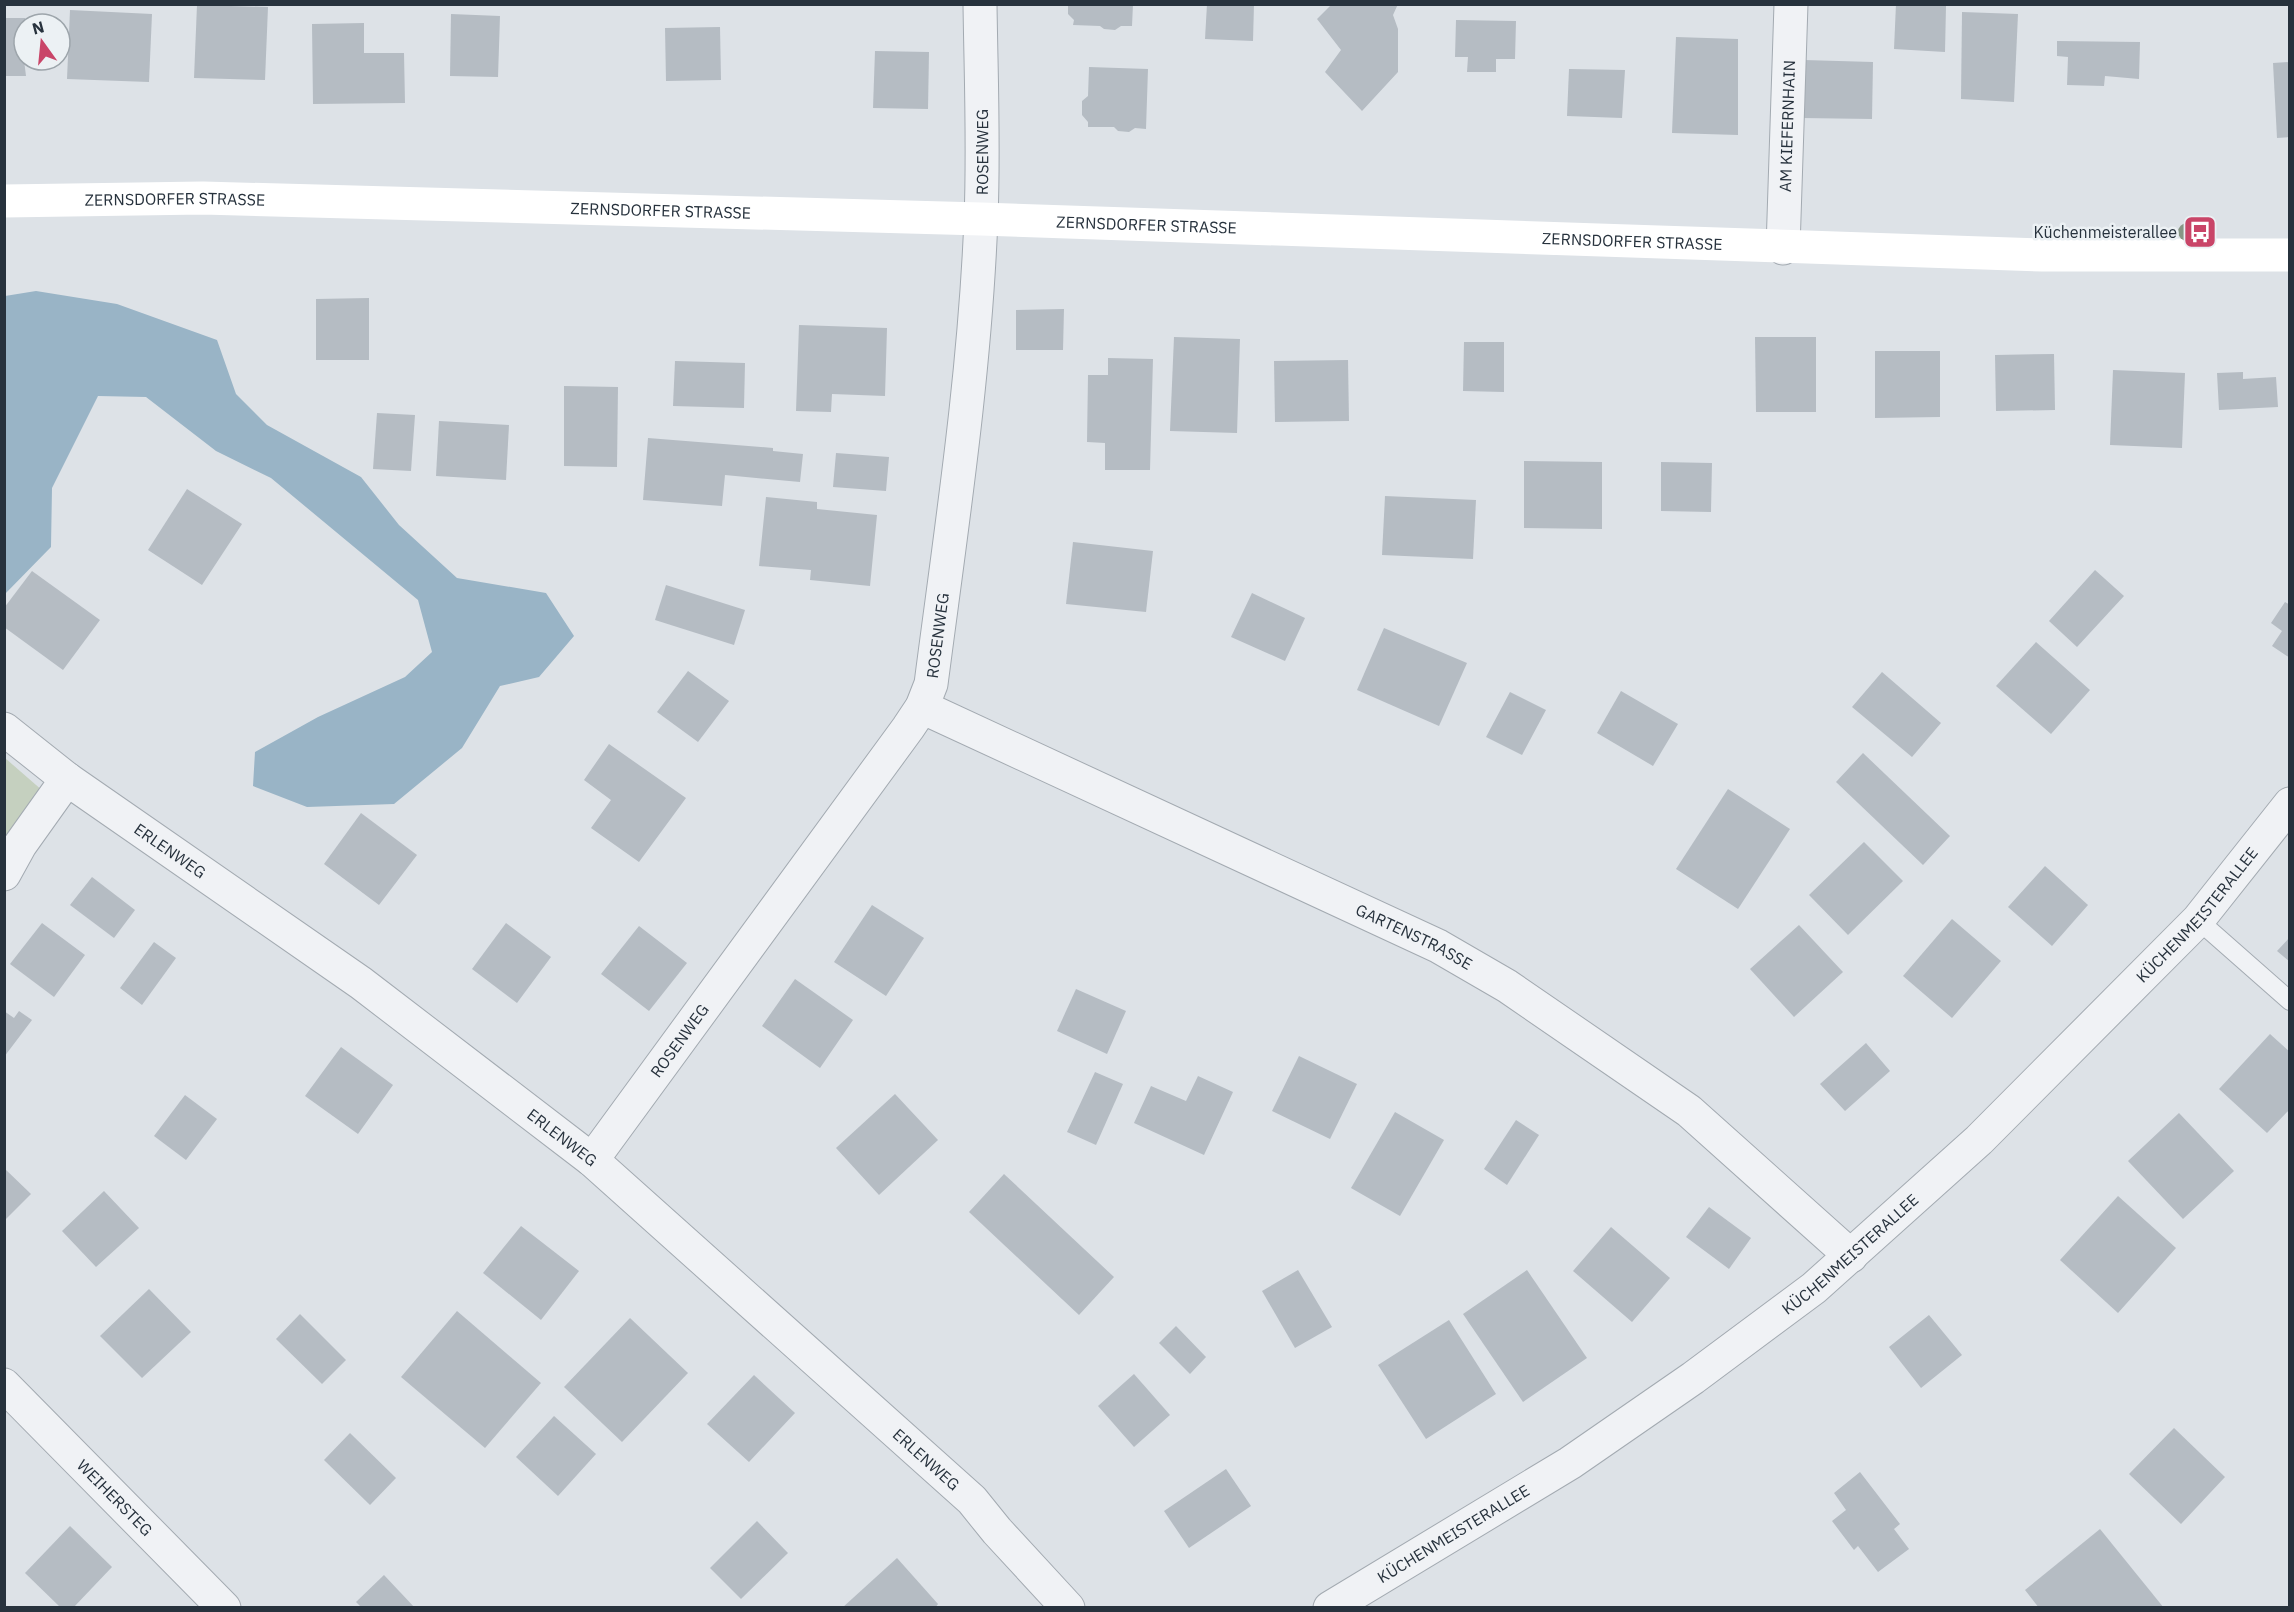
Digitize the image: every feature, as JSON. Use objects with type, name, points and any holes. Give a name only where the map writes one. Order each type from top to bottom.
[{"type":"street","name":"ROSENWEG","points":[[592,1160],[922,707],[931,684],[969,390],[981,219],[980,4]]},
{"type":"street","name":"AM KIEFERNHAIN","points":[[1784,248],[1791,4]]},
{"type":"street","name":"ZERNSDORFER STRASSE","points":[[4,201],[203,198],[981,219],[1784,248],[2042,255],[2289,255]]},
{"type":"street","name":"GARTENSTRASSE","points":[[922,707],[1438,946],[1507,986],[1689,1112],[1851,1256]]},
{"type":"street","name":"ERLENWEG","points":[[4,729],[67,779],[361,983],[592,1160],[972,1500],[997,1531],[1068,1608]]},
{"type":"street","points":[[4,874],[20,845],[67,779]]},
{"type":"street","name":"KÜCHENMEISTERALLEE","points":[[1330,1608],[1570,1463],[1814,1288],[1979,1140],[2198,920],[2289,804]]},
{"type":"street","name":"WEIHERSTEG","points":[[4,1385],[224,1608]]},
{"type":"lane","points":[[2198,920],[2289,1001]]},
{"type":"green space","points":[[5,758],[51,798],[5,860]]},
{"type":"water","points":[[36,291],[117,304],[217,340],[236,394],[267,425],[361,477],[399,525],[457,578],[546,593],[574,636],[539,677],[500,686],[462,748],[394,804],[307,807],[253,786],[255,752],[318,717],[405,677],[432,652],[418,600],[271,478],[216,451],[146,397],[98,396],[52,488],[51,547],[5,594],[5,296]]},
{"type":"building","points":[[1068,4],[1133,4],[1132,26],[1121,26],[1115,30],[1104,29],[1100,26],[1073,25],[1074,20],[1068,14]]},
{"type":"building","points":[[1207,4],[1254,4],[1253,41],[1205,39]]},
{"type":"building","points":[[1332,4],[1398,4],[1393,15],[1398,29],[1398,72],[1362,111],[1325,72],[1341,50],[1317,19]]},
{"type":"building","points":[[1896,4],[1946,6],[1945,52],[1894,49]]},
{"type":"building","points":[[197,5],[268,7],[265,80],[194,78]]},
{"type":"building","points":[[70,10],[152,14],[149,82],[67,79],[67,72],[72,72],[72,12]]},
{"type":"building","points":[[1962,12],[2018,14],[2014,102],[1961,99]]},
{"type":"building","points":[[451,14],[500,16],[498,77],[450,76]]},
{"type":"building","points":[[4,18],[12,18],[12,72],[26,72],[26,76],[4,76]]},
{"type":"building","points":[[1456,20],[1516,21],[1515,59],[1496,59],[1496,72],[1467,72],[1468,57],[1455,57]]},
{"type":"building","points":[[364,23],[364,53],[404,53],[405,103],[313,104],[312,24]]},
{"type":"building","points":[[720,27],[721,80],[666,81],[665,28]]},
{"type":"building","points":[[1676,37],[1738,39],[1738,135],[1672,133]]},
{"type":"building","points":[[2057,41],[2140,42],[2139,79],[2105,76],[2104,86],[2067,85],[2068,57],[2057,56]]},
{"type":"building","points":[[875,51],[929,52],[928,109],[873,108]]},
{"type":"building","points":[[1804,60],[1873,62],[1872,119],[1802,118]]},
{"type":"building","points":[[2290,62],[2290,137],[2277,138],[2273,63]]},
{"type":"building","points":[[1089,67],[1148,69],[1146,129],[1135,128],[1129,132],[1118,131],[1114,127],[1088,127],[1088,122],[1082,115],[1082,101],[1088,96]]},
{"type":"building","points":[[1569,69],[1625,70],[1622,118],[1567,116]]},
{"type":"building","points":[[369,298],[369,360],[316,360],[316,299]]},
{"type":"building","points":[[1064,309],[1063,350],[1016,350],[1016,310]]},
{"type":"building","points":[[799,325],[887,328],[885,396],[832,394],[831,412],[796,411]]},
{"type":"building","points":[[1174,337],[1240,339],[1237,433],[1170,431]]},
{"type":"building","points":[[1755,337],[1816,337],[1816,412],[1756,412]]},
{"type":"building","points":[[1464,342],[1504,342],[1504,392],[1463,391]]},
{"type":"building","points":[[1875,351],[1940,351],[1940,417],[1875,418]]},
{"type":"building","points":[[2054,354],[2055,410],[1996,411],[1995,355]]},
{"type":"building","points":[[1108,358],[1153,359],[1150,470],[1105,470],[1105,443],[1087,442],[1088,375],[1108,375]]},
{"type":"building","points":[[1348,360],[1349,421],[1275,422],[1274,361]]},
{"type":"building","points":[[675,361],[745,363],[744,408],[673,406]]},
{"type":"building","points":[[2113,370],[2185,373],[2182,448],[2110,445]]},
{"type":"building","points":[[2243,372],[2243,379],[2276,377],[2278,407],[2219,410],[2217,373]]},
{"type":"building","points":[[564,386],[618,387],[617,467],[564,466]]},
{"type":"building","points":[[377,413],[415,415],[411,471],[373,469]]},
{"type":"building","points":[[439,421],[509,425],[506,480],[436,476]]},
{"type":"building","points":[[648,438],[773,448],[773,451],[803,454],[800,482],[725,475],[722,506],[643,500]]},
{"type":"building","points":[[836,453],[889,457],[886,491],[833,487]]},
{"type":"building","points":[[1524,461],[1602,462],[1602,529],[1524,528]]},
{"type":"building","points":[[1661,462],[1712,463],[1711,512],[1661,511]]},
{"type":"building","points":[[187,489],[242,524],[202,585],[148,550]]},
{"type":"building","points":[[1385,496],[1476,500],[1473,559],[1382,555]]},
{"type":"building","points":[[766,497],[817,502],[817,509],[877,515],[870,586],[810,580],[811,570],[759,566]]},
{"type":"building","points":[[1073,542],[1153,551],[1146,612],[1066,604]]},
{"type":"building","points":[[2095,570],[2124,596],[2077,647],[2049,621]]},
{"type":"building","points":[[32,571],[100,620],[63,670],[4,627],[4,608]]},
{"type":"building","points":[[666,585],[745,610],[734,645],[655,620]]},
{"type":"building","points":[[1252,593],[1305,618],[1285,661],[1231,637]]},
{"type":"building","points":[[2285,602],[2290,605],[2290,658],[2272,646],[2282,631],[2271,623]]},
{"type":"building","points":[[1384,628],[1467,663],[1439,726],[1357,690]]},
{"type":"building","points":[[2036,642],[2090,690],[2051,734],[1996,686]]},
{"type":"building","points":[[688,671],[729,701],[698,742],[657,712]]},
{"type":"building","points":[[1882,672],[1941,723],[1912,757],[1852,707]]},
{"type":"building","points":[[1621,691],[1678,724],[1653,766],[1597,733]]},
{"type":"building","points":[[1510,692],[1546,710],[1522,755],[1486,737]]},
{"type":"building","points":[[609,744],[686,798],[639,862],[591,828],[611,800],[584,780]]},
{"type":"building","points":[[1863,753],[1950,836],[1923,865],[1836,782]]},
{"type":"building","points":[[1728,789],[1790,829],[1738,909],[1676,869]]},
{"type":"building","points":[[361,813],[417,855],[379,905],[324,864]]},
{"type":"building","points":[[1864,842],[1903,881],[1848,935],[1809,895]]},
{"type":"building","points":[[2045,866],[2088,905],[2052,946],[2008,907]]},
{"type":"building","points":[[92,877],[135,910],[114,938],[70,905]]},
{"type":"building","points":[[872,905],[924,938],[886,996],[834,962]]},
{"type":"building","points":[[1952,919],[2001,961],[1952,1018],[1903,976]]},
{"type":"building","points":[[42,923],[85,955],[54,997],[10,964]]},
{"type":"building","points":[[506,923],[551,957],[517,1003],[472,969]]},
{"type":"building","points":[[1799,925],[1843,972],[1794,1017],[1750,969]]},
{"type":"building","points":[[639,926],[687,963],[649,1011],[601,974]]},
{"type":"building","points":[[2290,937],[2290,962],[2277,951]]},
{"type":"building","points":[[154,942],[176,958],[142,1005],[120,988]]},
{"type":"building","points":[[795,979],[853,1020],[820,1068],[762,1026]]},
{"type":"building","points":[[1076,989],[1126,1011],[1107,1054],[1057,1031]]},
{"type":"building","points":[[4,1011],[14,1018],[19,1011],[32,1020],[4,1057]]},
{"type":"building","points":[[2270,1034],[2290,1052],[2290,1109],[2267,1133],[2219,1089]]},
{"type":"building","points":[[1866,1043],[1890,1071],[1845,1111],[1820,1084]]},
{"type":"building","points":[[341,1047],[393,1085],[358,1134],[305,1096]]},
{"type":"building","points":[[1299,1056],[1357,1084],[1330,1139],[1272,1111]]},
{"type":"building","points":[[1095,1072],[1123,1084],[1096,1145],[1067,1132]]},
{"type":"building","points":[[1198,1076],[1233,1092],[1204,1155],[1134,1123],[1151,1086],[1186,1101]]},
{"type":"building","points":[[895,1094],[938,1140],[879,1195],[836,1148]]},
{"type":"building","points":[[185,1095],[217,1119],[186,1160],[154,1136]]},
{"type":"building","points":[[1395,1112],[1444,1140],[1400,1216],[1351,1188]]},
{"type":"building","points":[[2179,1113],[2234,1171],[2183,1219],[2128,1161]]},
{"type":"building","points":[[1516,1120],[1539,1135],[1507,1185],[1484,1169]]},
{"type":"building","points":[[4,1168],[31,1194],[4,1221]]},
{"type":"building","points":[[1004,1174],[1114,1277],[1079,1315],[969,1212]]},
{"type":"building","points":[[104,1191],[139,1228],[96,1267],[62,1231]]},
{"type":"building","points":[[2118,1196],[2176,1248],[2118,1313],[2060,1260]]},
{"type":"building","points":[[1709,1207],[1751,1238],[1729,1269],[1686,1237]]},
{"type":"building","points":[[521,1226],[579,1271],[541,1320],[483,1273]]},
{"type":"building","points":[[1611,1227],[1670,1278],[1632,1322],[1573,1271]]},
{"type":"building","points":[[1298,1270],[1332,1327],[1295,1348],[1262,1291]]},
{"type":"building","points":[[1527,1270],[1587,1358],[1523,1402],[1463,1314]]},
{"type":"building","points":[[149,1289],[191,1332],[142,1378],[100,1336]]},
{"type":"building","points":[[457,1311],[541,1383],[485,1448],[401,1377]]},
{"type":"building","points":[[300,1314],[346,1360],[322,1384],[276,1339]]},
{"type":"building","points":[[1929,1315],[1962,1355],[1921,1388],[1889,1347]]},
{"type":"building","points":[[630,1318],[688,1373],[622,1442],[564,1387]]},
{"type":"building","points":[[1449,1320],[1496,1394],[1426,1439],[1378,1365]]},
{"type":"building","points":[[1176,1326],[1206,1357],[1190,1374],[1159,1343]]},
{"type":"building","points":[[1134,1374],[1170,1415],[1134,1447],[1098,1406]]},
{"type":"building","points":[[754,1375],[795,1413],[749,1462],[707,1424]]},
{"type":"building","points":[[554,1416],[596,1454],[558,1496],[516,1457]]},
{"type":"building","points":[[2174,1428],[2225,1477],[2181,1524],[2129,1474]]},
{"type":"building","points":[[350,1433],[396,1478],[370,1505],[324,1460]]},
{"type":"building","points":[[1226,1469],[1251,1506],[1189,1548],[1164,1511]]},
{"type":"building","points":[[1860,1472],[1900,1524],[1894,1529],[1909,1549],[1878,1572],[1858,1546],[1854,1550],[1832,1521],[1846,1510],[1834,1493]]},
{"type":"building","points":[[757,1521],[788,1553],[741,1599],[710,1568]]},
{"type":"building","points":[[70,1526],[112,1567],[73,1608],[61,1608],[25,1573]]},
{"type":"building","points":[[2100,1529],[2164,1608],[2039,1608],[2025,1590]]},
{"type":"building","points":[[897,1558],[938,1604],[935,1608],[842,1608]]},
{"type":"building","points":[[384,1575],[415,1608],[362,1608],[356,1602]]},
{"type":"place","name":"Küchenmeisterallee","points":[[2200,232]]}]
